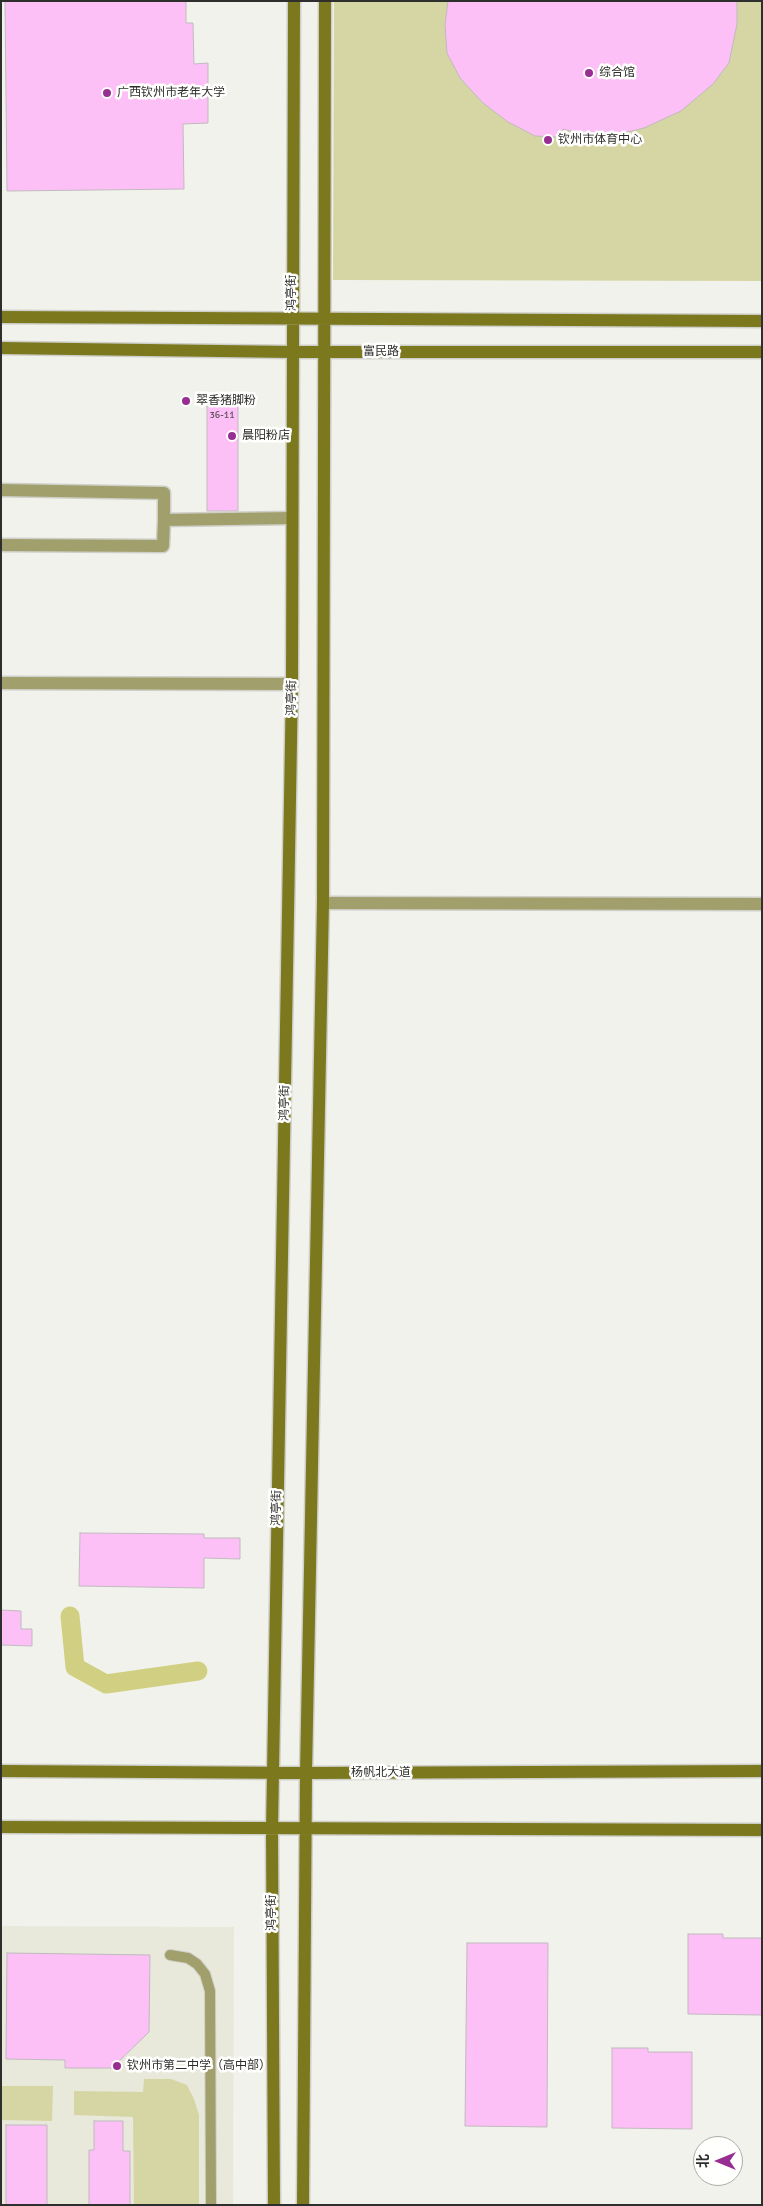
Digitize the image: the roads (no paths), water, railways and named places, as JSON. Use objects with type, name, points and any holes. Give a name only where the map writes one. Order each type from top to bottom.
[{"type":"street","name":"鸿亭街","points":[[274,2205],[272,1829],[292,684],[294,1]]},
{"type":"street","points":[[303,2205],[306,1774],[323,903],[325,1]]},
{"type":"street","points":[[1,317],[324,317],[762,321]]},
{"type":"street","name":"富民路","points":[[1,348],[293,352],[762,352]]},
{"type":"street","points":[[1,490],[164,493],[163,546],[1,545]]},
{"type":"street","points":[[164,520],[292,518]]},
{"type":"street","points":[[1,683],[292,684]]},
{"type":"street","points":[[323,903],[762,904]]},
{"type":"street","name":"杨帆北大道","points":[[1,1771],[273,1774],[762,1771]]},
{"type":"street","points":[[1,1827],[762,1830]]},
{"type":"lane","points":[[170,1955],[188,1958],[198,1964],[205,1974],[210,1990],[211,2205]]},
{"type":"waterway","points":[[70,1616],[75,1667],[106,1684],[198,1671]]},
{"type":"place","name":"综合馆","points":[[589,73]]},
{"type":"place","name":"广西钦州市老年大学","points":[[107,93]]},
{"type":"place","name":"钦州市体育中心","points":[[548,140]]},
{"type":"place","name":"翠香猪脚粉","points":[[186,401]]},
{"type":"place","name":"晨阳粉店","points":[[232,436]]},
{"type":"place","name":"钦州市第二中学（高中部）","points":[[117,2066]]}]
